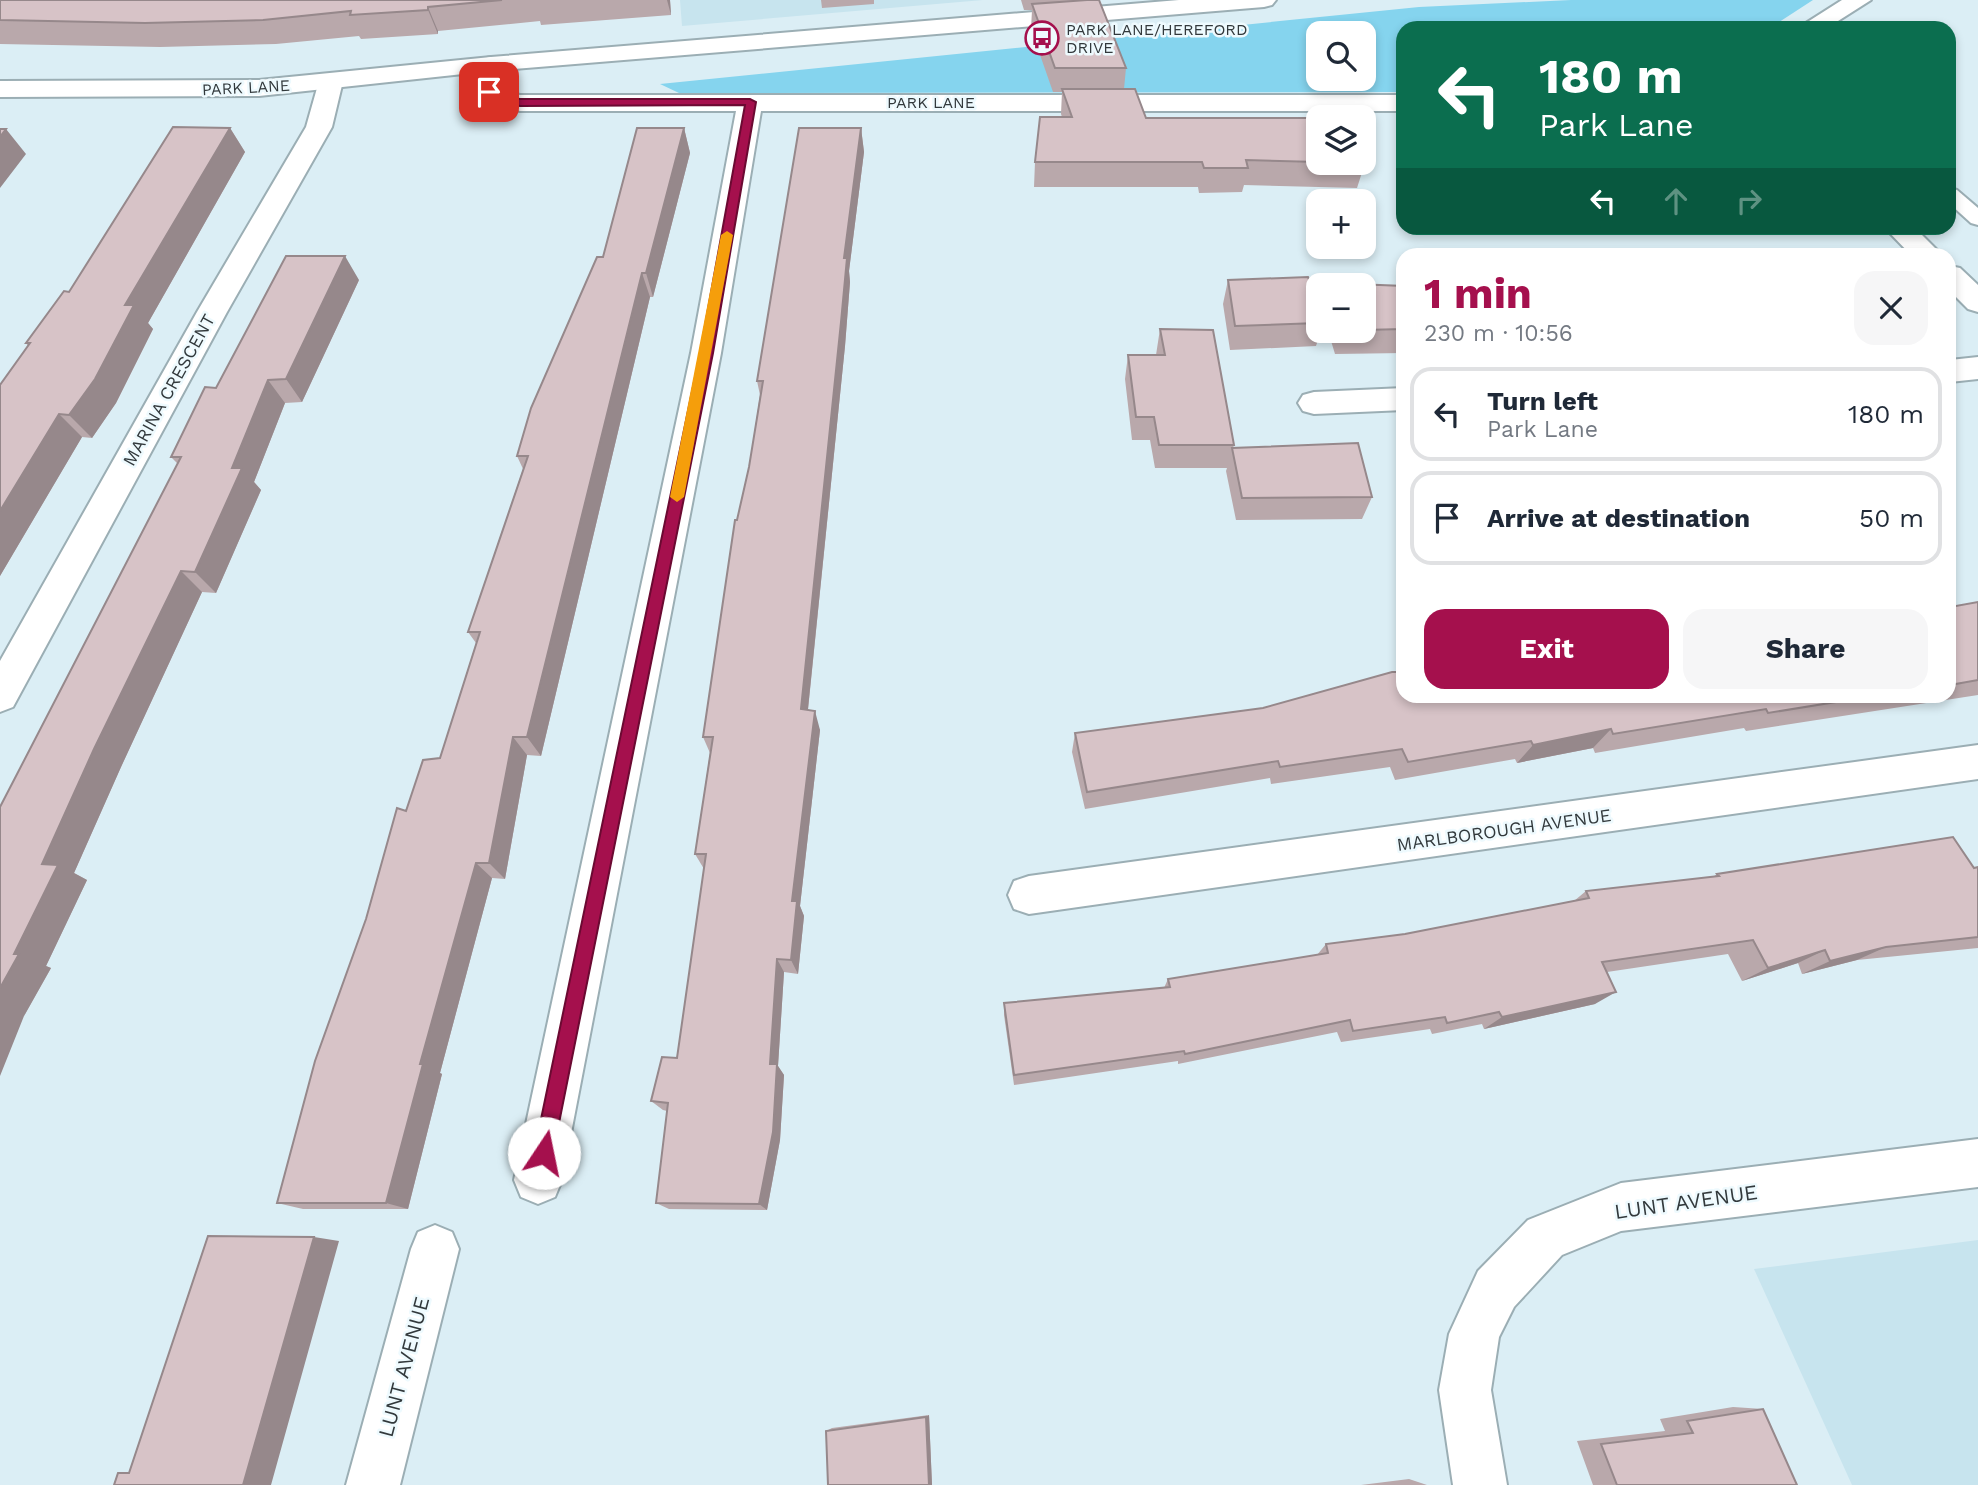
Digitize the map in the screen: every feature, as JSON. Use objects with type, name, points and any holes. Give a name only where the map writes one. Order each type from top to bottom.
[{"type":"street","name":"PARK LANE","points":[[0,89],[195,90],[331,81],[491,64],[1264,0]]},
{"type":"street","points":[[1822,21],[1858,0]]},
{"type":"street","name":"PARK LANE","points":[[491,64],[489,92],[492,96],[520,103],[1396,103]]},
{"type":"street","name":"MARINA CRESCENT","points":[[0,696],[212,312],[319,127],[331,81]]},
{"type":"street","points":[[538,1180],[706,353],[750,102]]},
{"type":"street","points":[[1906,235],[1920,248]]},
{"type":"street","points":[[1956,281],[1978,302]]},
{"type":"street","points":[[1956,370],[1978,368]]},
{"type":"street","points":[[1314,403],[1396,399]]},
{"type":"street","name":"MARLBOROUGH AVENUE","points":[[1029,895],[1978,762]]},
{"type":"street","name":"LUNT AVENUE","points":[[1480,1485],[1465,1390],[1474,1334],[1496,1289],[1545,1237],[1621,1207],[1978,1163]]},
{"type":"street","name":"LUNT AVENUE","points":[[373,1485],[435,1249]]},
{"type":"lane","points":[[1956,199],[1978,219]]},
{"type":"shaded area","points":[[680,0],[983,0],[682,26]]},
{"type":"shaded area","points":[[1571,0],[1813,0],[1781,21],[1396,21],[1396,92],[679,93],[660,84],[1419,7]]},
{"type":"shaded area","points":[[1978,1240],[1978,1485],[1852,1485],[1754,1269]]},
{"type":"building","points":[[0,0],[502,0],[428,7],[428,10],[350,15],[351,11],[263,20],[145,23],[0,20]]},
{"type":"building","points":[[1099,0],[1126,68],[1055,68],[1032,4]]},
{"type":"building","points":[[1062,89],[1135,89],[1146,118],[1306,118],[1306,162],[1246,160],[1248,168],[1204,168],[1202,162],[1035,162],[1040,117],[1072,117]]},
{"type":"building","points":[[173,127],[230,128],[125,305],[134,305],[95,379],[69,415],[59,414],[0,511],[0,385],[30,343],[26,343],[64,291],[69,292]]},
{"type":"building","points":[[637,128],[684,128],[646,273],[642,273],[527,737],[513,737],[489,863],[476,863],[420,1064],[423,1064],[386,1203],[277,1203],[315,1061],[366,919],[397,808],[406,811],[423,760],[440,758],[480,632],[468,632],[528,456],[517,456],[531,408],[597,257],[603,257]]},
{"type":"building","points":[[799,128],[861,128],[844,258],[847,258],[841,322],[801,709],[815,711],[792,901],[797,901],[791,960],[777,959],[770,1064],[777,1064],[773,1132],[759,1204],[656,1203],[668,1103],[651,1101],[662,1057],[677,1058],[706,854],[695,854],[713,737],[703,737],[735,520],[749,467],[763,381],[757,381]]},
{"type":"building","points":[[286,256],[345,256],[286,379],[268,380],[232,468],[242,468],[195,572],[181,571],[94,749],[42,864],[58,865],[14,954],[19,954],[0,988],[0,807],[181,457],[171,457],[205,387],[216,388]]},
{"type":"building","points":[[1306,277],[1306,323],[1235,326],[1228,280]]},
{"type":"building","points":[[1376,285],[1396,286],[1396,329],[1376,330]]},
{"type":"building","points":[[1160,329],[1213,330],[1234,445],[1159,445],[1154,417],[1136,417],[1128,355],[1165,355]]},
{"type":"building","points":[[1358,443],[1372,497],[1242,498],[1232,448]]},
{"type":"building","points":[[1978,602],[1978,680],[1956,684],[1956,606]]},
{"type":"building","points":[[1392,672],[1396,672],[1396,703],[1830,703],[1768,713],[1766,709],[1613,734],[1611,729],[1533,745],[1531,741],[1408,762],[1402,749],[1280,767],[1278,761],[1087,792],[1075,733],[1263,708]]},
{"type":"building","points":[[1953,837],[1974,868],[1978,867],[1978,937],[1886,947],[1830,961],[1825,950],[1768,968],[1753,940],[1602,962],[1616,992],[1502,1017],[1499,1012],[1447,1023],[1445,1017],[1353,1031],[1350,1020],[1185,1054],[1184,1051],[1014,1075],[1004,1003],[1170,987],[1168,979],[1328,953],[1326,944],[1405,934],[1589,898],[1586,891],[1719,876],[1717,874]]},
{"type":"building","points":[[208,1236],[314,1237],[243,1485],[114,1485],[118,1473],[129,1473]]},
{"type":"building","points":[[1763,1409],[1797,1485],[1617,1485],[1601,1444],[1693,1433],[1687,1421]]},
{"type":"building","points":[[926,1417],[929,1485],[828,1485],[826,1431]]},
{"type":"slow traffic","points":[[677,497],[727,235]]},
{"type":"place","name":"PARK LANE/HEREFORD DRIVE","points":[[1042,38]]},
{"type":"route","points":[[489,92],[499,99],[520,103],[750,102],[706,353],[544,1153]]}]
